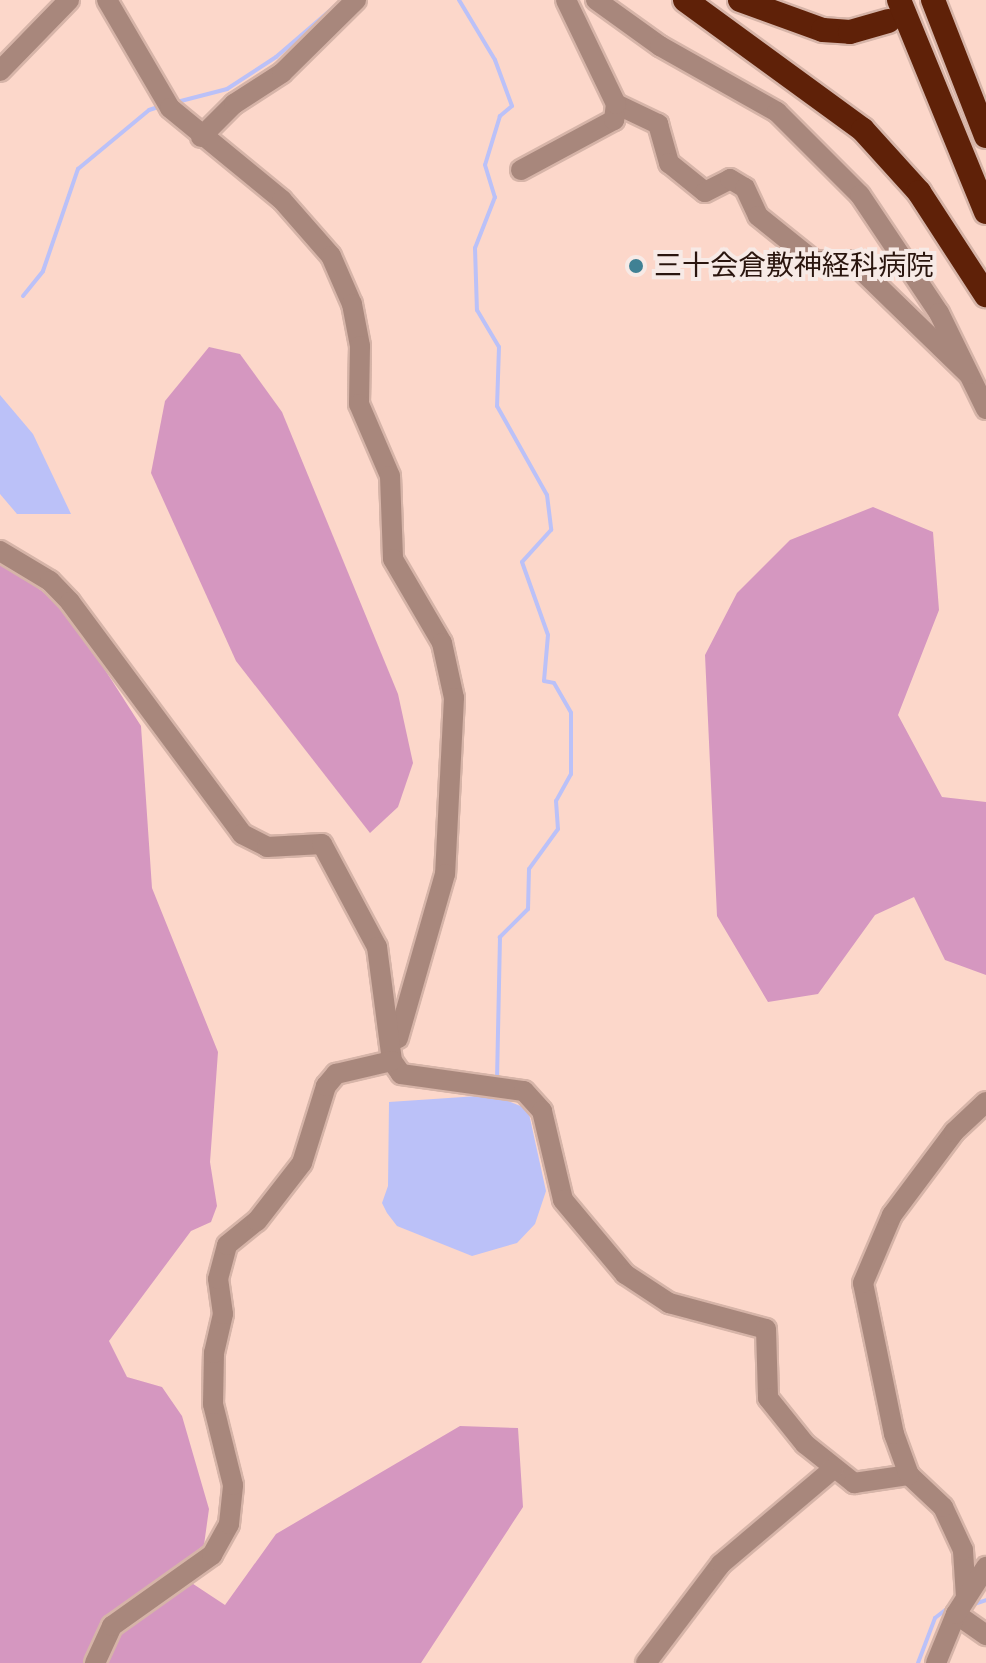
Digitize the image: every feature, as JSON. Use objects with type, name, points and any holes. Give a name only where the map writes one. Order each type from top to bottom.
[{"type":"highway","points":[[685,0],[863,130],[919,192],[986,295]]},
{"type":"highway","points":[[740,0],[823,30],[850,32],[894,10],[986,212]]},
{"type":"highway","points":[[933,0],[986,136]]},
{"type":"street","points":[[0,71],[69,0]]},
{"type":"street","points":[[107,0],[166,104],[201,137],[282,200],[331,256],[352,304],[360,346],[359,404],[390,476],[393,559],[434,625],[449,662],[454,742],[445,874],[392,1061]]},
{"type":"street","points":[[201,137],[240,98],[282,73],[356,0]]},
{"type":"street","points":[[521,170],[614,120],[616,104],[566,0]]},
{"type":"street","points":[[596,0],[660,46],[777,112],[860,195],[979,371],[986,409]]},
{"type":"street","points":[[616,104],[658,124],[669,163],[705,192],[730,179],[745,188],[758,216],[814,261],[852,261],[954,365],[979,371]]},
{"type":"street","points":[[0,551],[70,602],[242,834],[267,847],[322,844],[377,947],[392,1061],[401,1074],[507,1086],[535,1101],[563,1200],[640,1287],[714,1319],[766,1329],[768,1398],[834,1468],[854,1483],[909,1475]]},
{"type":"street","points":[[95,1663],[112,1626],[212,1555],[229,1524],[233,1485],[213,1404],[214,1353],[223,1314],[218,1279],[227,1245],[257,1221],[302,1163],[326,1086],[336,1074],[392,1061]]},
{"type":"street","points":[[986,1102],[954,1132],[892,1215],[863,1283],[894,1434],[909,1475],[943,1507],[963,1550],[962,1604],[986,1635]]},
{"type":"street","points":[[646,1663],[721,1564],[834,1468]]},
{"type":"street","points":[[936,1663],[962,1604],[986,1567]]},
{"type":"shaded area","points":[[209,347],[240,354],[282,412],[398,694],[413,763],[398,807],[370,833],[236,661],[151,473],[165,401]]},
{"type":"shaded area","points":[[873,507],[933,532],[939,610],[898,715],[942,797],[986,802],[986,975],[945,960],[914,897],[875,915],[818,994],[768,1002],[717,916],[705,655],[737,593],[790,540]]},
{"type":"shaded area","points":[[0,560],[66,609],[141,726],[152,888],[218,1052],[210,1162],[217,1206],[211,1222],[191,1231],[109,1341],[127,1377],[162,1387],[182,1416],[209,1509],[204,1545],[172,1570],[225,1605],[276,1534],[460,1426],[518,1428],[523,1507],[421,1663],[0,1663]]},
{"type":"water","points":[[0,395],[33,434],[71,514],[17,514],[0,494]]},
{"type":"water","points":[[493,1095],[528,1109],[546,1191],[535,1224],[517,1243],[472,1256],[397,1226],[382,1203],[388,1186],[389,1102]]},
{"type":"waterway","points":[[459,0],[495,60],[512,106],[500,116],[485,165],[495,197],[475,248],[477,310],[499,347],[497,406],[547,495],[551,530],[522,562],[548,635],[544,681],[554,683],[571,713],[571,774],[556,801],[558,829],[529,869],[528,909],[500,937],[497,1076]]},
{"type":"waterway","points":[[173,103],[227,89],[276,57],[341,1]]},
{"type":"waterway","points":[[23,296],[43,271],[78,169],[149,110],[161,106]]},
{"type":"waterway","points":[[971,1605],[986,1600]]},
{"type":"waterway","points":[[918,1663],[935,1618],[954,1603]]},
{"type":"place","name":"三十会倉敷神経科病院","points":[[636,266]]}]
